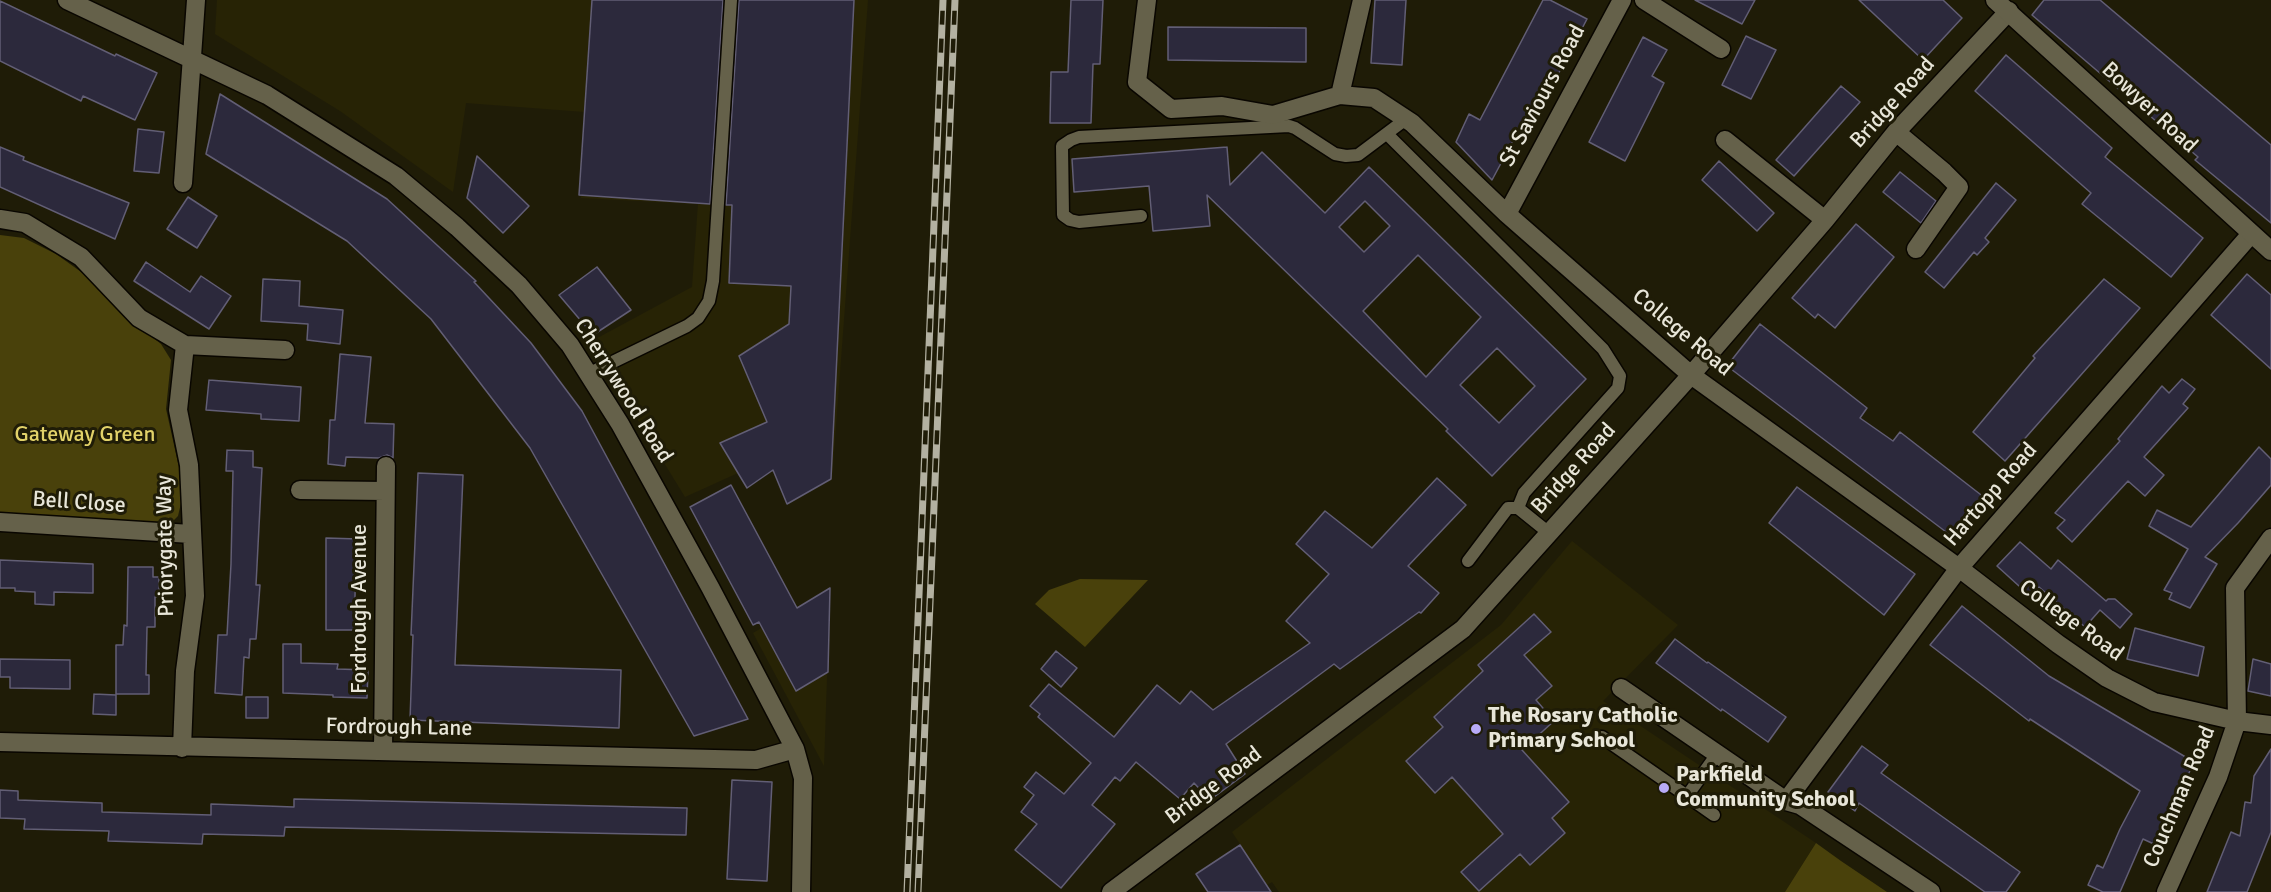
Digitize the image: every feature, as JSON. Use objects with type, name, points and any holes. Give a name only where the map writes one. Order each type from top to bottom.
[{"type":"street","name":"Cherrywood Road","points":[[67,0],[267,95],[396,176],[457,227],[519,285],[570,345],[620,424],[710,587],[795,750],[803,778],[801,892]]},
{"type":"street","points":[[183,183],[196,0]]},
{"type":"street","name":"College Road","points":[[1147,0],[1137,82],[1171,109],[1222,106],[1273,115],[1340,96],[1374,98],[1406,119],[1507,214],[1690,375],[1959,568],[2058,644],[2107,678],[2154,702],[2237,721],[2271,725]]},
{"type":"street","points":[[1340,96],[1362,0]]},
{"type":"street","name":"St Saviours Road","points":[[1507,214],[1622,0]]},
{"type":"street","points":[[1644,0],[1721,49]]},
{"type":"street","name":"Bridge Road","points":[[1111,892],[1133,886],[1463,629],[1690,375],[1824,220],[2002,6]]},
{"type":"street","name":"Bowyer Road","points":[[2002,6],[2271,251]]},
{"type":"street","points":[[1896,132],[1959,187],[1916,249]]},
{"type":"street","points":[[1725,140],[1824,220]]},
{"type":"street","points":[[0,219],[25,223],[81,257],[139,318],[184,345],[285,350]]},
{"type":"street","name":"Hartopp Road","points":[[1786,801],[1959,568],[2251,234]]},
{"type":"street","name":"Priorygate Way","points":[[182,748],[185,671],[195,596],[189,465],[178,410],[184,345]]},
{"type":"street","name":"Fordrough Avenue","points":[[383,751],[386,466]]},
{"type":"street","points":[[300,490],[385,491]]},
{"type":"street","name":"Bell Close","points":[[0,522],[191,534]]},
{"type":"street","name":"Couchman Road","points":[[2166,892],[2218,777],[2237,721],[2235,588],[2268,547]]},
{"type":"street","points":[[1621,688],[1786,801],[1800,805],[1930,892]]},
{"type":"street","name":"Fordrough Lane","points":[[0,742],[756,760],[795,750]]},
{"type":"lane","points":[[588,374],[687,327],[698,318],[710,301],[731,0]]},
{"type":"lane","points":[[1142,216],[1079,222],[1070,220],[1064,215],[1062,147],[1079,137],[1289,126],[1335,154],[1346,156],[1358,155],[1406,119]]},
{"type":"lane","points":[[1387,134],[1604,349],[1620,376],[1618,388],[1524,493],[1518,508]]},
{"type":"lane","points":[[1468,561],[1508,508],[1518,508],[1549,533]]},
{"type":"lane","points":[[1602,737],[1714,815]]},
{"type":"lane","points":[[1687,796],[1717,754]]},
{"type":"shaded area","points":[[217,0],[868,0],[832,479],[787,504],[773,470],[747,488],[738,473],[685,497],[590,342],[692,287],[698,204],[581,198],[585,112],[466,103],[453,192],[340,111],[215,34]]},
{"type":"shaded area","name":"The Rosary Catholic Primary School","points":[[1572,541],[1678,625],[1603,701],[1816,843],[1785,892],[1279,892],[1272,882],[1267,885],[1232,832],[1501,625]]},
{"type":"shaded area","points":[[830,588],[824,766],[753,633]]},
{"type":"green space","name":"Gateway Green","points":[[0,235],[24,238],[56,254],[98,284],[130,319],[161,344],[171,360],[166,409],[180,472],[181,503],[178,516],[167,527],[0,516]]},
{"type":"green space","points":[[1080,579],[1148,580],[1085,647],[1035,604],[1049,590]]},
{"type":"green space","points":[[1816,843],[1841,861],[1887,892],[1785,892]]},
{"type":"building","points":[[592,0],[723,0],[710,204],[579,195]]},
{"type":"building","points":[[739,0],[854,0],[831,479],[787,504],[773,470],[747,488],[720,443],[767,422],[739,356],[789,324],[791,286],[729,283],[732,205],[726,205]]},
{"type":"building","points":[[1071,0],[1103,0],[1100,64],[1093,64],[1091,123],[1050,123],[1051,72],[1068,72]]},
{"type":"building","points":[[1375,0],[1406,0],[1402,65],[1371,63]]},
{"type":"building","points":[[1543,0],[1550,0],[1587,19],[1530,128],[1522,124],[1492,180],[1456,142],[1469,114],[1480,120]]},
{"type":"building","points":[[1695,0],[1755,0],[1742,24]]},
{"type":"building","points":[[1859,0],[1943,0],[1962,18],[1923,60]]},
{"type":"building","points":[[2044,0],[2100,0],[2271,145],[2271,223],[2195,160],[2198,157],[2032,15]]},
{"type":"building","points":[[0,1],[115,56],[116,54],[157,73],[135,120],[83,96],[81,101],[0,61]]},
{"type":"building","points":[[1168,27],[1306,28],[1306,62],[1168,60]]},
{"type":"building","points":[[1746,36],[1776,50],[1751,99],[1722,85]]},
{"type":"building","points":[[1643,37],[1667,50],[1652,76],[1664,83],[1625,161],[1589,142]]},
{"type":"building","points":[[2006,55],[2112,148],[2105,157],[2203,238],[2171,277],[2082,204],[2091,193],[1975,91]]},
{"type":"building","points":[[1841,86],[1860,102],[1794,176],[1776,160]]},
{"type":"building","points":[[220,94],[387,199],[476,281],[474,282],[531,343],[582,411],[748,719],[694,736],[530,448],[431,319],[347,241],[206,154]]},
{"type":"building","points":[[138,129],[164,132],[159,173],[134,171]]},
{"type":"building","points":[[0,147],[24,157],[23,160],[129,203],[115,239],[0,187]]},
{"type":"building","points":[[1227,147],[1230,185],[1262,152],[1325,213],[1369,167],[1586,379],[1492,476],[1446,431],[1448,429],[1207,195],[1210,226],[1153,231],[1149,186],[1074,192],[1072,159]],"holes":[[[1365,201],[1390,226],[1364,252],[1339,227]],[[1418,255],[1481,317],[1426,377],[1363,311]],[[1497,348],[1535,386],[1499,423],[1460,385]]]},
{"type":"building","points":[[477,156],[529,206],[503,233],[467,198]]},
{"type":"building","points":[[1719,161],[1774,213],[1757,231],[1702,180]]},
{"type":"building","points":[[1900,172],[1936,201],[1921,223],[1883,192]]},
{"type":"building","points":[[1996,183],[2016,200],[1985,238],[1989,242],[1977,255],[1974,252],[1944,288],[1925,272]]},
{"type":"building","points":[[188,197],[217,216],[197,248],[167,229]]},
{"type":"building","points":[[1856,224],[1894,257],[1835,328],[1818,314],[1815,318],[1792,298]]},
{"type":"building","points":[[146,262],[190,292],[201,276],[231,296],[209,329],[134,281]]},
{"type":"building","points":[[597,267],[631,310],[593,335],[559,295]]},
{"type":"building","points":[[2247,274],[2271,295],[2271,369],[2211,315]]},
{"type":"building","points":[[263,279],[300,281],[299,306],[343,310],[340,344],[307,340],[308,324],[261,321]]},
{"type":"building","points":[[2104,279],[2140,308],[2005,461],[1973,432],[2035,358],[2033,356]]},
{"type":"building","points":[[1760,324],[1867,408],[1860,418],[1893,441],[1900,432],[1985,498],[1954,538],[1727,366]]},
{"type":"building","points":[[340,354],[371,357],[365,423],[394,424],[393,458],[387,455],[379,458],[346,457],[345,466],[328,464],[330,420],[335,420]]},
{"type":"building","points":[[2182,379],[2195,389],[2183,404],[2188,408],[2144,457],[2164,475],[2145,496],[2128,481],[2072,542],[2057,528],[2065,520],[2055,513],[2120,441],[2118,439],[2162,386],[2169,393]]},
{"type":"building","points":[[209,380],[301,387],[299,421],[261,419],[261,414],[206,410]]},
{"type":"building","points":[[2259,447],[2271,459],[2271,485],[2205,557],[2217,564],[2190,608],[2169,599],[2172,593],[2164,590],[2188,549],[2149,526],[2157,510],[2191,527]]},
{"type":"building","points":[[227,450],[253,451],[253,467],[262,468],[256,585],[260,585],[256,639],[250,639],[249,658],[244,657],[242,695],[215,693],[218,635],[227,635],[231,564],[233,471],[226,471]]},
{"type":"building","points":[[418,473],[463,475],[455,665],[621,670],[619,728],[410,720]]},
{"type":"building","points":[[1437,478],[1466,505],[1408,566],[1439,593],[1421,613],[1419,612],[1340,669],[1334,664],[1226,744],[1245,774],[1210,800],[1194,783],[1180,799],[1136,762],[1120,781],[1115,777],[1092,805],[1115,824],[1061,888],[1015,850],[1037,824],[1021,812],[1034,795],[1024,787],[1036,772],[1064,794],[1091,763],[1038,717],[1040,714],[1030,706],[1049,684],[1114,737],[1157,685],[1180,704],[1191,691],[1213,710],[1310,643],[1286,621],[1329,574],[1296,544],[1325,511],[1372,548]]},
{"type":"building","points":[[731,485],[797,608],[830,588],[828,672],[796,691],[759,622],[753,625],[690,507]]},
{"type":"building","points":[[1797,487],[1915,574],[1884,615],[1769,523]]},
{"type":"building","points":[[326,538],[359,539],[354,630],[326,630]]},
{"type":"building","points":[[2020,542],[2051,569],[2058,560],[2106,601],[2115,599],[2132,614],[2120,628],[2100,610],[2085,627],[2039,587],[2030,596],[1997,566]]},
{"type":"building","points":[[0,560],[93,564],[93,593],[54,592],[54,605],[35,604],[35,592],[0,588]]},
{"type":"building","points":[[128,567],[153,567],[153,577],[159,577],[159,597],[155,597],[155,627],[147,627],[146,675],[149,675],[149,694],[116,694],[116,645],[123,645],[124,625],[127,626]]},
{"type":"building","points":[[1962,606],[2049,676],[2194,762],[2156,845],[2143,839],[2120,892],[2103,892],[2088,885],[2097,865],[2103,868],[2140,791],[2030,719],[2029,721],[1930,645]]},
{"type":"building","points":[[1534,614],[1551,632],[1524,655],[1552,686],[1536,700],[1554,721],[1522,750],[1569,802],[1552,818],[1565,833],[1530,865],[1520,854],[1479,891],[1461,872],[1503,834],[1452,777],[1435,793],[1406,761],[1443,727],[1434,717],[1483,671],[1478,665]]},
{"type":"building","points":[[2135,628],[2204,647],[2198,676],[2127,659]]},
{"type":"building","points":[[1675,639],[1786,717],[1768,742],[1656,663]]},
{"type":"building","points":[[283,644],[301,644],[301,663],[338,664],[337,669],[368,670],[367,698],[283,693]]},
{"type":"building","points":[[1056,651],[1077,668],[1061,687],[1041,669]]},
{"type":"building","points":[[0,659],[70,660],[70,689],[10,688],[10,677],[0,677]]},
{"type":"building","points":[[2253,659],[2271,664],[2271,696],[2248,691]]},
{"type":"building","points":[[94,694],[116,695],[116,715],[93,714]]},
{"type":"building","points":[[246,697],[268,697],[268,718],[246,718]]},
{"type":"building","points":[[1862,746],[1888,765],[1881,773],[2020,872],[2006,892],[1985,892],[1859,803],[1855,811],[1828,792]]},
{"type":"building","points":[[2271,749],[2271,832],[2247,892],[2207,892],[2231,832],[2240,836],[2245,802],[2251,803],[2254,776]]},
{"type":"building","points":[[732,780],[772,782],[767,881],[727,879]]},
{"type":"building","points":[[0,790],[18,791],[18,800],[102,803],[102,812],[211,815],[211,804],[294,807],[294,799],[687,808],[686,835],[285,827],[284,836],[203,834],[202,844],[108,841],[109,831],[24,829],[25,819],[0,818]]},
{"type":"building","points":[[1240,845],[1271,892],[1208,892],[1196,874]]},
{"type":"railway","points":[[907,892],[943,0]]},
{"type":"railway","points":[[918,892],[955,0]]},
{"type":"place","name":"The Rosary Catholic Primary School","points":[[1476,729]]},
{"type":"place","name":"Parkfield Community School","points":[[1664,788]]}]
